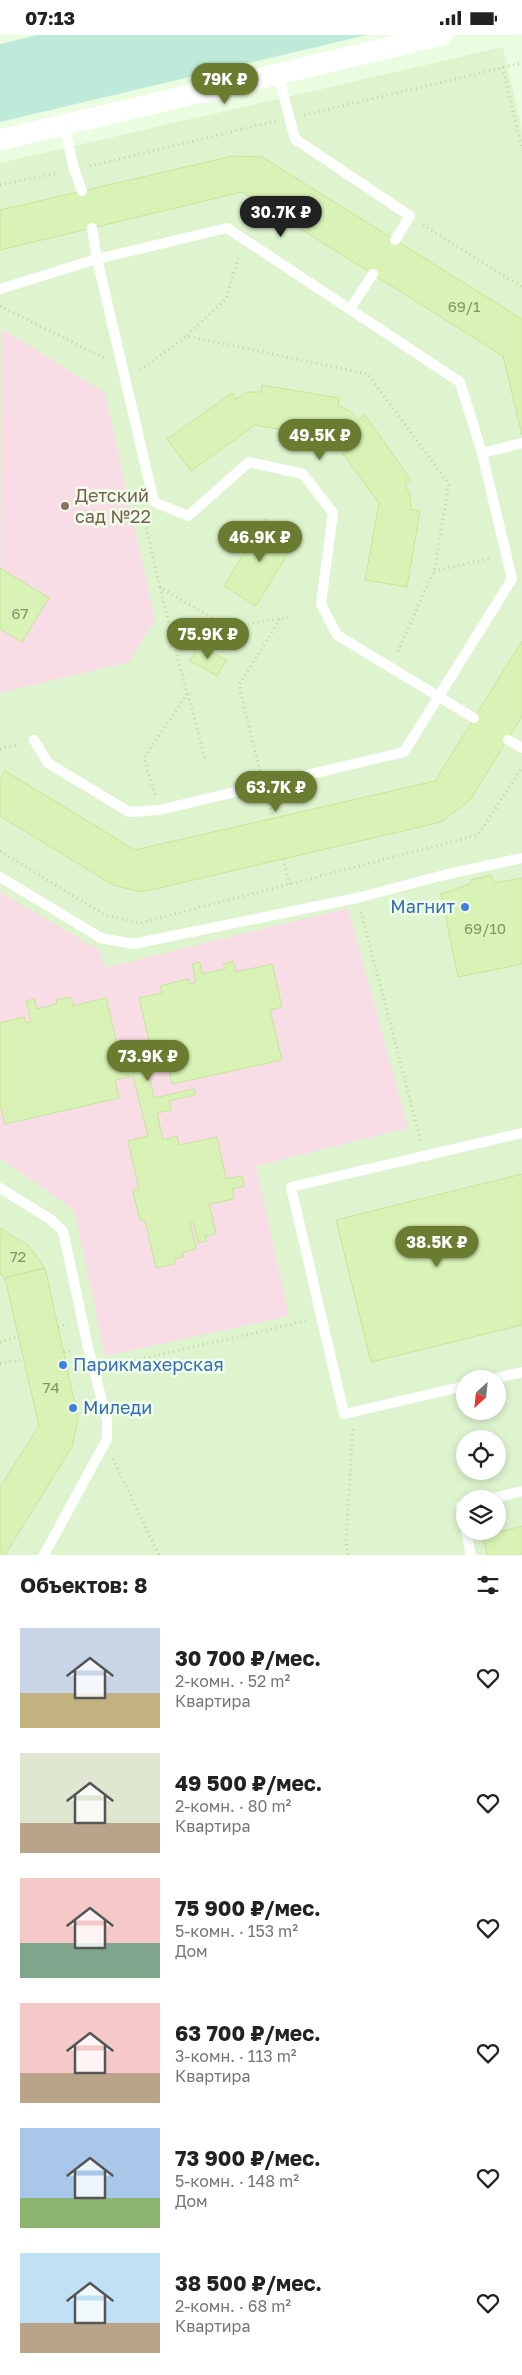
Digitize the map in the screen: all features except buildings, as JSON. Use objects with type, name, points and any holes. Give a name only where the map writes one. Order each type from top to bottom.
[{"type":"street","points":[[0,140],[442,35]]},
{"type":"lane","points":[[278,74],[295,139],[410,217],[395,240]]},
{"type":"lane","points":[[64,125],[74,169],[82,191]]},
{"type":"lane","points":[[92,228],[97,259],[154,502],[188,516],[249,462],[303,473],[333,513],[321,604],[337,635],[474,718]]},
{"type":"lane","points":[[0,289],[97,259],[227,228],[460,382],[482,453],[512,579],[404,752],[264,787],[159,810],[129,812],[48,763],[34,740]]},
{"type":"lane","points":[[350,309],[373,274]]},
{"type":"lane","points":[[482,453],[522,443]]},
{"type":"lane","points":[[508,740],[522,748]]},
{"type":"lane","points":[[0,877],[102,938],[133,944],[357,898],[444,875],[522,858]]},
{"type":"lane","points":[[456,1387],[344,1414],[291,1187],[522,1133]]},
{"type":"lane","points":[[0,1188],[50,1219],[63,1231],[107,1420],[106,1445],[44,1555]]},
{"type":"lane","points":[[506,1376],[522,1372]]},
{"type":"lane","points":[[506,1495],[522,1491]]},
{"type":"lane","points":[[468,1540],[471,1555]]},
{"type":"path","points":[[0,185],[522,63]]},
{"type":"path","points":[[503,67],[522,150]]},
{"type":"path","points":[[410,217],[522,287]]},
{"type":"path","points":[[126,381],[187,336],[226,299],[244,239]]},
{"type":"path","points":[[0,305],[109,361]]},
{"type":"path","points":[[187,336],[368,374],[449,484],[434,571],[390,667]]},
{"type":"path","points":[[141,504],[160,587],[206,762]]},
{"type":"path","points":[[434,571],[506,554]]},
{"type":"path","points":[[160,587],[227,627],[292,617]]},
{"type":"path","points":[[264,787],[239,685],[281,619]]},
{"type":"path","points":[[159,810],[144,758],[187,694]]},
{"type":"path","points":[[0,851],[106,915],[140,923],[478,835],[522,768]]},
{"type":"path","points":[[283,859],[290,884]]},
{"type":"path","points":[[357,898],[425,1156]]},
{"type":"path","points":[[94,1370],[321,1317]]},
{"type":"path","points":[[0,1342],[19,1336]]},
{"type":"path","points":[[0,1364],[24,1359]]},
{"type":"path","points":[[348,1555],[346,1542],[354,1412]]},
{"type":"path","points":[[106,1445],[159,1555]]},
{"type":"shaded area","points":[[37,35],[367,35],[0,122],[0,44]]},
{"type":"shaded area","points":[[503,47],[522,130],[522,1555],[0,1555],[0,163]]},
{"type":"shaded area","name":"Детский сад №22","points":[[1,328],[105,393],[155,619],[129,662],[0,693]]},
{"type":"shaded area","points":[[0,892],[101,951],[104,968],[348,908],[408,1128],[256,1166],[289,1316],[105,1356],[74,1210],[0,1158]]},
{"type":"place","name":"Детский сад №22","points":[[65,506]]},
{"type":"place","name":"Магнит","points":[[465,907]]},
{"type":"place","name":"Парикмахерская","points":[[63,1365]]},
{"type":"place","name":"Миледи","points":[[73,1408]]}]
